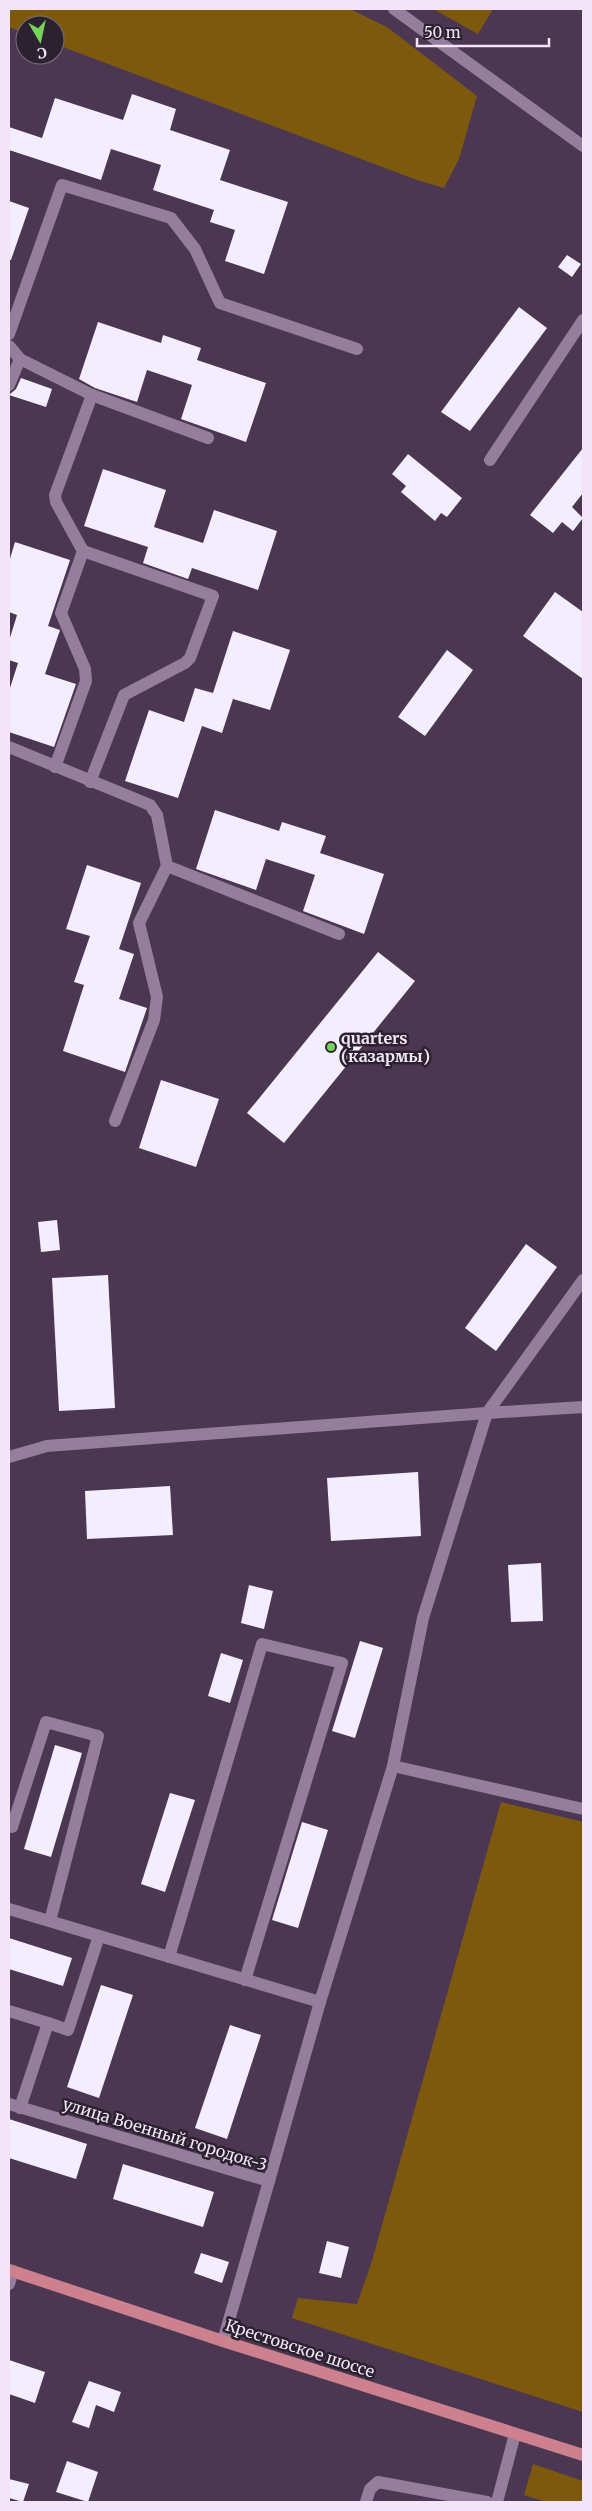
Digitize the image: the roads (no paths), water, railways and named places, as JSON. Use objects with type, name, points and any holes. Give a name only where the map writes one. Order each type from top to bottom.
[{"type":"main road","name":"Крестовское шоссе","points":[[11,2270],[223,2341],[583,2455]]},
{"type":"street","points":[[394,9],[583,146]]},
{"type":"street","points":[[9,334],[62,185],[172,218],[195,249],[220,303],[357,349]]},
{"type":"street","points":[[490,460],[583,320]]},
{"type":"street","points":[[9,346],[20,359],[92,395],[208,438]]},
{"type":"street","points":[[9,385],[20,359]]},
{"type":"street","points":[[90,782],[124,695],[185,664],[190,658],[213,596],[83,551],[56,502],[55,495],[92,395]]},
{"type":"street","points":[[55,767],[86,681],[85,669],[61,613],[83,551]]},
{"type":"street","points":[[9,747],[90,782],[150,805],[157,814],[167,866],[139,923],[157,997],[154,1020],[115,1121]]},
{"type":"street","points":[[167,866],[339,934]]},
{"type":"street","points":[[269,2181],[320,2002],[393,1766],[423,1618],[487,1413],[583,1280]]},
{"type":"street","points":[[9,1456],[47,1446],[583,1407]]},
{"type":"street","points":[[169,1957],[262,1644],[342,1663],[245,1980]]},
{"type":"street","points":[[9,1826],[12,1827],[46,1722],[98,1736],[50,1921]]},
{"type":"street","points":[[393,1766],[583,1809]]},
{"type":"street","points":[[9,1909],[320,2002]]},
{"type":"street","points":[[9,2011],[68,2030],[99,1936]]},
{"type":"street","points":[[14,2106],[48,2023]]},
{"type":"street","name":"улица Военный городок-3","points":[[14,2106],[269,2181],[223,2341]]},
{"type":"street","points":[[9,2284],[11,2270]]},
{"type":"street","points":[[497,2502],[516,2434]]},
{"type":"street","points":[[366,2502],[370,2489],[378,2482],[433,2497],[487,2502]]},
{"type":"place","name":"quarters (казармы)","points":[[331,1047]]}]
